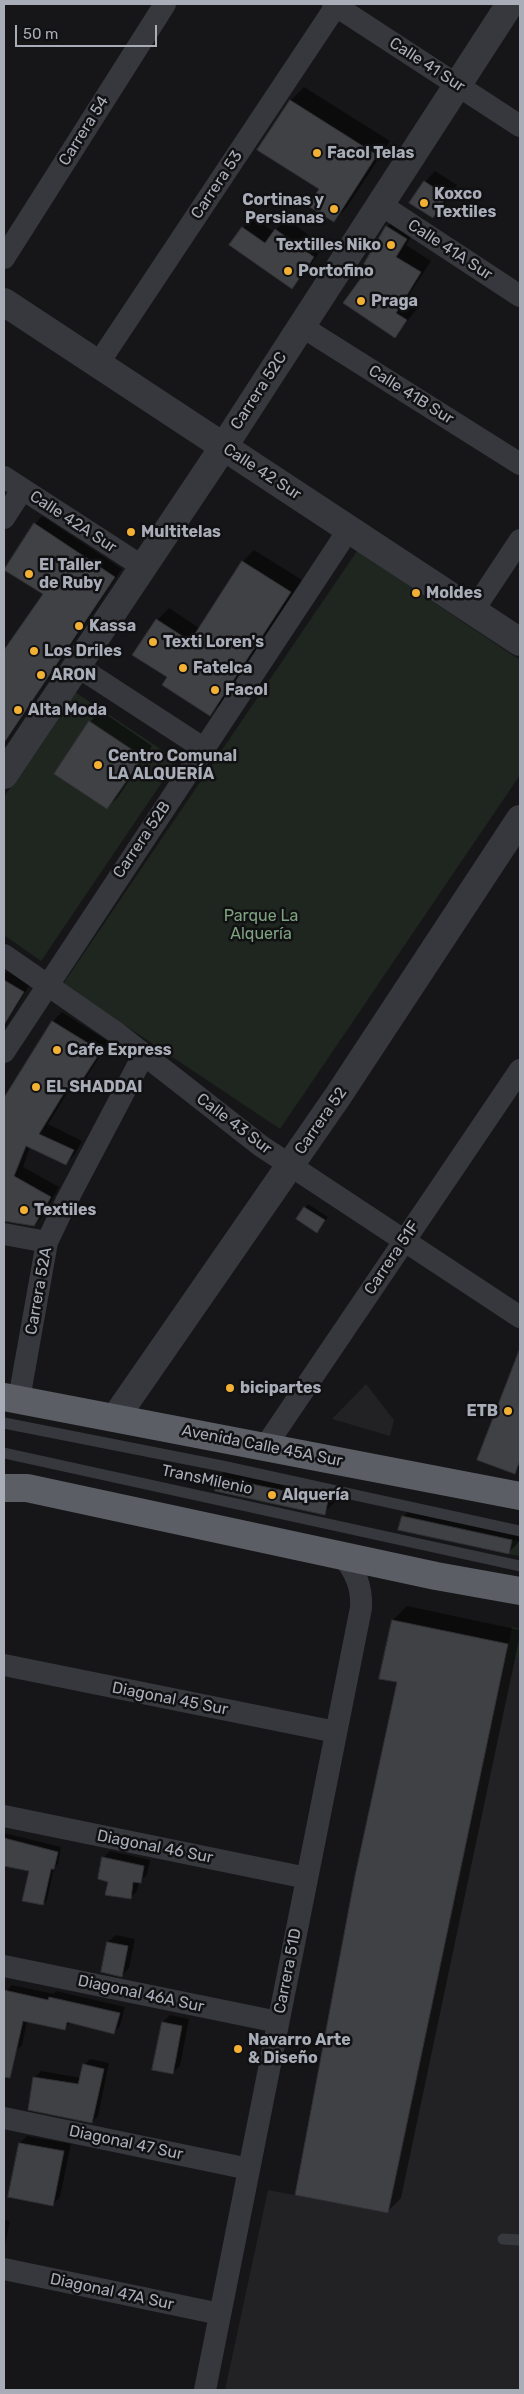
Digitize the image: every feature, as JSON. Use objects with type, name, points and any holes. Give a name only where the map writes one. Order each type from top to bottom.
[{"type":"highway","name":"Avenida Calle 45A Sur","points":[[9,1397],[520,1496]]},
{"type":"highway","points":[[15,1488],[520,1591]]},
{"type":"street","name":"Carrera 54","points":[[4,258],[165,4]]},
{"type":"street","name":"Carrera 52C","points":[[4,776],[224,446],[510,4]]},
{"type":"street","name":"Calle 41 Sur","points":[[335,5],[520,126]]},
{"type":"street","name":"Carrera 53","points":[[98,364],[335,5]]},
{"type":"street","name":"Calle 41A Sur","points":[[380,204],[520,296]]},
{"type":"street","name":"Calle 42 Sur","points":[[4,302],[520,642]]},
{"type":"street","name":"Calle 41B Sur","points":[[301,326],[520,464]]},
{"type":"street","name":"Calle 42A Sur","points":[[4,478],[143,567]]},
{"type":"street","points":[[4,518],[22,490]]},
{"type":"street","name":"Carrera 52B","points":[[4,1052],[349,529]]},
{"type":"street","points":[[473,611],[520,540]]},
{"type":"street","points":[[77,666],[204,748]]},
{"type":"street","name":"Carrera 52","points":[[115,1418],[290,1165],[520,819]]},
{"type":"street","name":"Calle 43 Sur","points":[[4,955],[114,1031],[260,1146],[520,1317]]},
{"type":"street","name":"Carrera 52A","points":[[9,1397],[47,1242],[144,1054]]},
{"type":"street","name":"Carrera 51F","points":[[265,1447],[520,1070]]},
{"type":"street","points":[[4,1234],[47,1242]]},
{"type":"street","points":[[4,1504],[14,1494],[15,1488]]},
{"type":"street","name":"Carrera 51D","points":[[204,2390],[361,1608],[362,1590],[353,1569],[343,1556]]},
{"type":"street","name":"Diagonal 45 Sur","points":[[4,1665],[336,1732]]},
{"type":"street","name":"Diagonal 46 Sur","points":[[4,1816],[307,1878]]},
{"type":"street","name":"Diagonal 46A Sur","points":[[4,1966],[278,2022]]},
{"type":"street","name":"Diagonal 47 Sur","points":[[4,2118],[249,2169]]},
{"type":"street","name":"Diagonal 47A Sur","points":[[4,2270],[220,2314]]},
{"type":"lane","name":"TransMilenio","points":[[4,1424],[222,1466],[520,1531]]},
{"type":"lane","name":"TransMilenio","points":[[4,1453],[520,1566]]},
{"type":"lane","points":[[503,2239],[520,2240]]},
{"type":"shaded area","points":[[366,1384],[394,1420],[390,1436],[332,1419]]},
{"type":"shaded area","points":[[506,1657],[520,1659],[520,2390],[225,2390],[268,2190],[387,2213]]},
{"type":"green space","name":"Parque La Alquería","points":[[357,551],[520,660],[520,775],[280,1129],[63,984]]},
{"type":"green space","points":[[75,692],[177,760],[41,961],[4,935],[4,797]]},
{"type":"green space","points":[[512,1540],[520,1541],[520,1556],[509,1554]]},
{"type":"green space","points":[[512,1627],[520,1629],[520,1659],[506,1657]]},
{"type":"building","name":"Facol Telas","points":[[290,100],[377,155],[334,222],[308,206],[319,189],[257,150]]},
{"type":"building","points":[[424,181],[447,196],[433,218],[409,203]]},
{"type":"building","points":[[386,226],[407,239],[396,257],[421,272],[396,313],[407,320],[395,338],[343,303],[369,267],[364,264]]},
{"type":"building","points":[[242,227],[265,243],[275,229],[314,257],[292,289],[229,245]]},
{"type":"building","points":[[34,523],[115,577],[4,743],[4,650],[43,594],[4,570]]},
{"type":"building","points":[[242,561],[291,592],[210,716],[162,685],[167,677],[132,655],[156,619],[190,641]]},
{"type":"building","name":"Centro Comunal LA ALQUERÍA","points":[[89,721],[143,757],[107,809],[54,774]]},
{"type":"building","points":[[4,980],[24,992],[4,1025]]},
{"type":"building","points":[[52,1021],[101,1051],[73,1094],[66,1090],[39,1134],[74,1150],[66,1165],[26,1146],[14,1176],[51,1197],[34,1226],[4,1221],[4,1098]]},
{"type":"building","points":[[304,1207],[325,1220],[317,1233],[296,1219]]},
{"type":"building","name":"ETB","points":[[519,1351],[520,1460],[515,1474],[477,1460]]},
{"type":"building","name":"Alquería","points":[[218,1477],[328,1500],[325,1515],[215,1491]]},
{"type":"building","points":[[402,1516],[512,1540],[509,1554],[398,1530]]},
{"type":"building","points":[[392,1620],[508,1644],[388,2213],[295,2195],[355,1876],[397,1682],[379,1679]]},
{"type":"building","points":[[4,1838],[58,1852],[54,1869],[51,1869],[43,1905],[22,1901],[29,1871],[4,1866]]},
{"type":"building","points":[[102,1857],[144,1866],[141,1883],[133,1882],[131,1899],[105,1895],[108,1882],[98,1879]]},
{"type":"building","points":[[107,1942],[128,1946],[122,1977],[101,1972]]},
{"type":"building","points":[[4,1990],[48,2000],[49,1997],[120,2013],[114,2034],[67,2022],[65,2030],[23,2021],[10,2078],[4,2077]]},
{"type":"building","points":[[162,2022],[182,2026],[173,2074],[152,2070]]},
{"type":"building","points":[[83,2064],[104,2069],[92,2123],[28,2110],[33,2077],[78,2084]]},
{"type":"building","points":[[19,2143],[64,2151],[53,2206],[8,2197]]},
{"type":"place","name":"Facol Telas","points":[[317,153]]},
{"type":"place","name":"Koxco Textiles","points":[[424,203]]},
{"type":"place","name":"Cortinas y Persianas","points":[[334,209]]},
{"type":"place","name":"Textilles Niko","points":[[391,245]]},
{"type":"place","name":"Portofino","points":[[288,271]]},
{"type":"place","name":"Praga","points":[[361,301]]},
{"type":"place","name":"Multitelas","points":[[131,532]]},
{"type":"place","name":"El Taller de Ruby","points":[[29,574]]},
{"type":"place","name":"Moldes","points":[[416,593]]},
{"type":"place","name":"Kassa","points":[[79,626]]},
{"type":"place","name":"Texti Loren's","points":[[153,642]]},
{"type":"place","name":"Los Driles","points":[[34,651]]},
{"type":"place","name":"Fatelca","points":[[183,668]]},
{"type":"place","name":"ARON","points":[[41,675]]},
{"type":"place","name":"Facol","points":[[215,690]]},
{"type":"place","name":"Alta Moda","points":[[18,710]]},
{"type":"place","name":"Centro Comunal LA ALQUERÍA","points":[[98,765]]},
{"type":"place","name":"Cafe Express","points":[[57,1050]]},
{"type":"place","name":"EL SHADDAI","points":[[36,1087]]},
{"type":"place","name":"Textiles","points":[[24,1210]]},
{"type":"place","name":"bicipartes","points":[[230,1388]]},
{"type":"place","name":"ETB","points":[[508,1411]]},
{"type":"place","name":"Alquería","points":[[272,1495]]},
{"type":"place","name":"Navarro Arte & Diseño","points":[[238,2049]]}]
